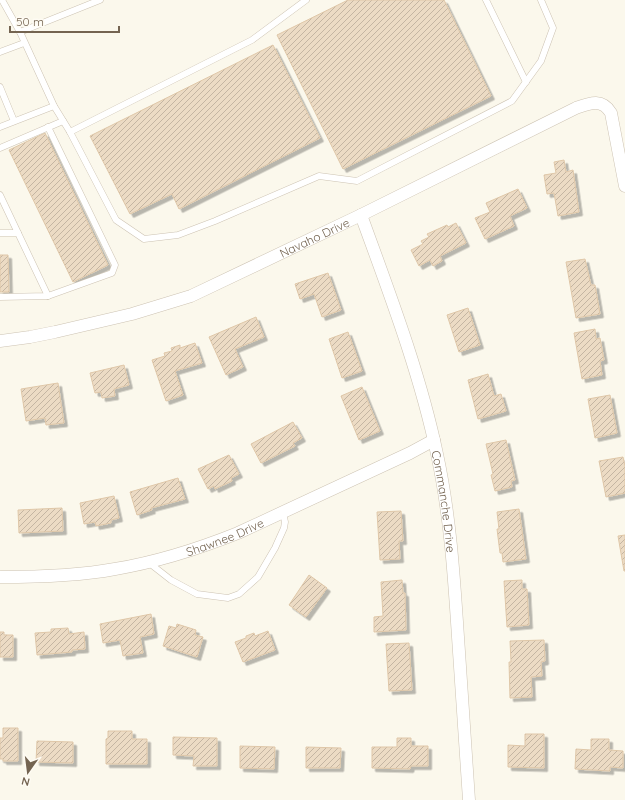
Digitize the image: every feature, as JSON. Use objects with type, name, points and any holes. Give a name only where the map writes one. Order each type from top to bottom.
[{"type":"street","name":"Navaho Drive","points":[[0,341],[43,335],[109,320],[191,296],[361,215],[576,108],[592,103],[600,103],[607,106],[611,113],[625,186]]},
{"type":"street","name":"Commanche Drive","points":[[361,215],[398,318],[426,408],[434,440],[449,527],[454,573],[469,800]]},
{"type":"street","name":"Shawnee Drive","points":[[0,577],[88,573],[114,570],[148,562],[213,543],[238,534],[410,454],[434,440]]},
{"type":"lane","points":[[2,0],[20,32],[54,106],[70,132],[116,220],[144,239],[178,235],[215,221],[319,176],[357,181],[512,102],[541,61],[552,28],[541,0]]},
{"type":"lane","points":[[20,32],[100,0]]},
{"type":"lane","points":[[70,132],[252,40],[306,0]]},
{"type":"lane","points":[[486,0],[526,82]]},
{"type":"lane","points":[[0,52],[24,43]]},
{"type":"lane","points":[[0,86],[14,121]]},
{"type":"lane","points":[[0,127],[54,106]]},
{"type":"lane","points":[[0,148],[64,121]]},
{"type":"lane","points":[[0,297],[48,296],[112,273],[115,265],[48,127]]},
{"type":"lane","points":[[0,195],[48,296]]},
{"type":"lane","points":[[0,233],[18,232]]},
{"type":"lane","points":[[148,562],[171,580],[197,594],[228,598],[239,594],[258,577],[275,548],[284,528],[285,522],[283,513]]},
{"type":"building","points":[[348,0],[444,0],[491,96],[343,169],[277,35]]},
{"type":"building","points":[[273,45],[320,138],[179,209],[172,194],[130,214],[90,136]]},
{"type":"building","points":[[45,133],[108,265],[73,282],[9,150]]},
{"type":"building","points":[[564,160],[566,172],[573,170],[579,212],[558,216],[554,193],[547,194],[544,175],[556,173],[554,162]]},
{"type":"building","points":[[518,189],[527,208],[510,216],[514,226],[485,239],[475,218],[490,212],[486,203]]},
{"type":"building","points":[[456,223],[466,243],[440,256],[442,261],[433,266],[430,260],[419,266],[411,250],[423,244],[421,241],[429,237],[427,234],[447,225],[448,227]]},
{"type":"building","points":[[0,255],[8,255],[9,292],[0,292]]},
{"type":"building","points":[[585,259],[591,285],[595,285],[600,314],[576,318],[566,262]]},
{"type":"building","points":[[328,273],[341,310],[322,317],[314,294],[300,299],[295,284]]},
{"type":"building","points":[[468,308],[480,345],[459,352],[447,315]]},
{"type":"building","points":[[256,317],[264,337],[235,349],[243,367],[226,375],[209,337]]},
{"type":"building","points":[[595,329],[596,339],[600,338],[604,360],[600,361],[602,375],[582,379],[574,333]]},
{"type":"building","points":[[348,332],[362,371],[342,378],[329,339]]},
{"type":"building","points":[[195,343],[202,363],[175,371],[183,395],[166,401],[152,360],[165,356],[164,353],[172,351],[171,348],[180,345],[180,348]]},
{"type":"building","points":[[124,365],[129,385],[114,389],[115,396],[102,398],[101,392],[95,393],[90,373]]},
{"type":"building","points":[[488,374],[494,396],[501,394],[506,411],[478,419],[468,380]]},
{"type":"building","points":[[58,383],[64,423],[46,425],[45,418],[26,421],[21,389]]},
{"type":"building","points":[[362,387],[380,431],[359,440],[341,396]]},
{"type":"building","points":[[610,395],[617,433],[595,438],[588,399]]},
{"type":"building","points":[[293,422],[302,438],[293,443],[295,446],[261,463],[251,444]]},
{"type":"building","points":[[506,440],[515,480],[511,481],[512,487],[495,491],[491,475],[493,474],[486,444]]},
{"type":"building","points":[[229,455],[239,474],[231,478],[232,481],[215,489],[214,486],[208,489],[198,469]]},
{"type":"building","points":[[623,457],[625,466],[625,493],[606,497],[599,461]]},
{"type":"building","points":[[178,478],[185,499],[151,508],[152,510],[137,515],[130,492]]},
{"type":"building","points":[[114,496],[119,518],[111,520],[111,523],[96,526],[95,522],[84,524],[80,503]]},
{"type":"building","points":[[62,508],[63,531],[19,533],[18,510]]},
{"type":"building","points":[[519,509],[526,559],[503,562],[502,553],[500,553],[497,529],[499,529],[497,512]]},
{"type":"building","points":[[401,511],[403,541],[399,541],[400,559],[380,560],[377,512]]},
{"type":"building","points":[[625,535],[625,571],[624,571],[618,536]]},
{"type":"building","points":[[309,575],[327,588],[306,617],[289,605]]},
{"type":"building","points":[[402,580],[403,593],[405,593],[406,630],[374,632],[374,617],[383,616],[381,582]]},
{"type":"building","points":[[522,580],[522,589],[527,589],[529,625],[507,627],[504,581]]},
{"type":"building","points":[[151,614],[154,634],[140,637],[143,653],[123,656],[120,640],[103,643],[100,624]]},
{"type":"building","points":[[177,624],[196,630],[195,635],[203,637],[197,657],[163,646],[169,626],[176,628]]},
{"type":"building","points":[[68,628],[69,634],[84,632],[85,649],[72,650],[72,652],[37,655],[35,633],[51,632],[51,629]]},
{"type":"building","points":[[268,631],[275,650],[243,662],[235,642],[254,633],[255,636]]},
{"type":"building","points":[[0,632],[4,632],[4,635],[13,635],[13,657],[0,657]]},
{"type":"building","points":[[544,640],[545,661],[541,662],[542,676],[531,677],[532,697],[510,698],[510,641]]},
{"type":"building","points":[[409,643],[412,690],[389,691],[386,644]]},
{"type":"building","points":[[3,728],[18,728],[18,761],[3,761],[3,759],[0,759],[0,738],[3,738]]},
{"type":"building","points":[[108,731],[132,731],[132,739],[147,739],[147,764],[106,764],[106,739],[108,738]]},
{"type":"building","points":[[525,734],[544,734],[544,768],[508,767],[508,745],[525,746]]},
{"type":"building","points":[[173,737],[217,738],[217,766],[193,766],[194,756],[173,755]]},
{"type":"building","points":[[397,738],[411,738],[411,746],[428,746],[428,766],[411,766],[410,769],[372,768],[372,747],[397,747]]},
{"type":"building","points":[[591,739],[609,739],[609,750],[623,751],[623,768],[610,767],[610,771],[575,769],[576,749],[591,750]]},
{"type":"building","points":[[37,741],[73,742],[73,763],[36,762]]},
{"type":"building","points":[[240,746],[275,747],[274,769],[240,768]]},
{"type":"building","points":[[306,747],[341,748],[340,768],[306,768]]}]
